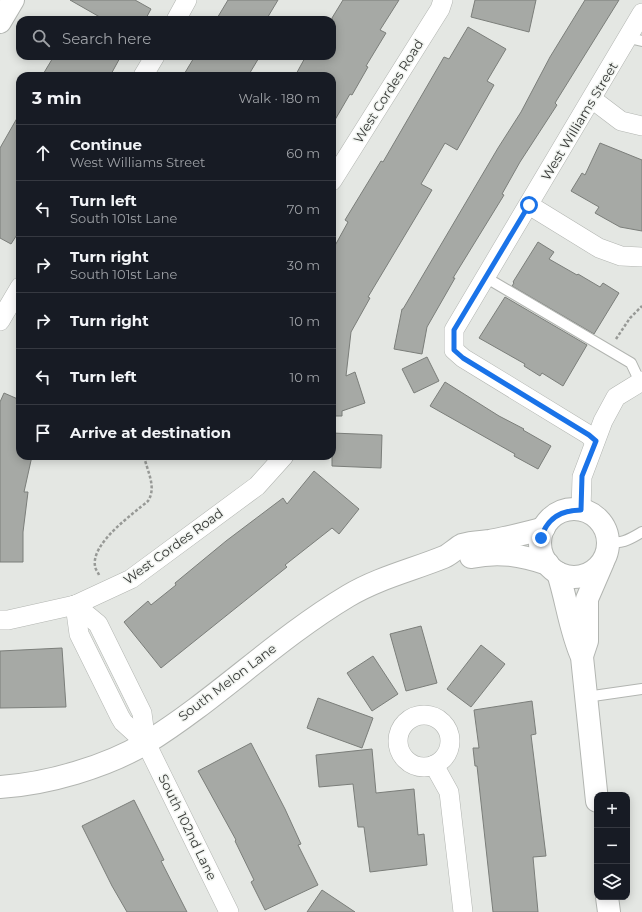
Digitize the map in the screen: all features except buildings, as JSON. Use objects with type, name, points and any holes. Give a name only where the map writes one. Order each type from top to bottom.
[{"type":"street","points":[[0,22],[13,0]]},
{"type":"street","points":[[178,16],[187,0]]},
{"type":"street","name":"West Cordes Road","points":[[336,175],[440,9],[443,0]]},
{"type":"street","name":"West Williams Street","points":[[596,441],[589,435],[463,358],[454,350],[454,330],[592,99],[635,40],[642,13]]},
{"type":"street","points":[[145,72],[153,60]]},
{"type":"street","points":[[592,99],[621,121],[642,126]]},
{"type":"street","points":[[529,205],[599,248],[621,256],[642,258]]},
{"type":"street","points":[[0,320],[16,294]]},
{"type":"street","points":[[581,510],[582,476],[603,421],[616,397],[641,382]]},
{"type":"street","name":"West Cordes Road","points":[[0,620],[8,620],[74,605],[131,579],[257,486],[280,460]]},
{"type":"street","points":[[582,657],[587,641],[587,599],[606,549],[605,529],[599,520],[591,514],[581,510],[570,510],[559,513],[550,519],[544,528],[540,547],[565,594],[573,638],[582,657],[596,792]]},
{"type":"street","name":"South Melon Lane","points":[[0,787],[41,781],[76,772],[115,759],[146,743],[187,714],[298,629],[349,596],[380,580],[446,556],[462,546],[511,537],[544,528]]},
{"type":"street","points":[[553,569],[568,577],[578,577],[588,574],[597,568],[606,549]]},
{"type":"street","name":"South Melon Lane","points":[[446,556],[469,558],[498,554],[520,556],[553,569]]},
{"type":"street","name":"South 102nd Lane","points":[[74,605],[98,624],[142,713],[146,743],[229,912]]},
{"type":"street","points":[[434,765],[449,792],[463,912]]},
{"type":"street","points":[[607,900],[609,912]]},
{"type":"lane","points":[[485,277],[631,363],[641,382]]},
{"type":"lane","points":[[606,549],[611,541],[625,542],[642,532]]},
{"type":"lane","points":[[586,696],[642,689]]},
{"type":"path","points":[[610,350],[622,327],[642,306]]},
{"type":"path","points":[[108,590],[95,566],[97,553],[114,530],[152,496],[152,486],[145,460]]},
{"type":"route","points":[[529,205],[462,314],[454,330],[454,350],[463,358],[589,435],[596,441],[582,476],[581,510],[570,510],[559,513],[550,519],[544,528],[541,538]]}]
